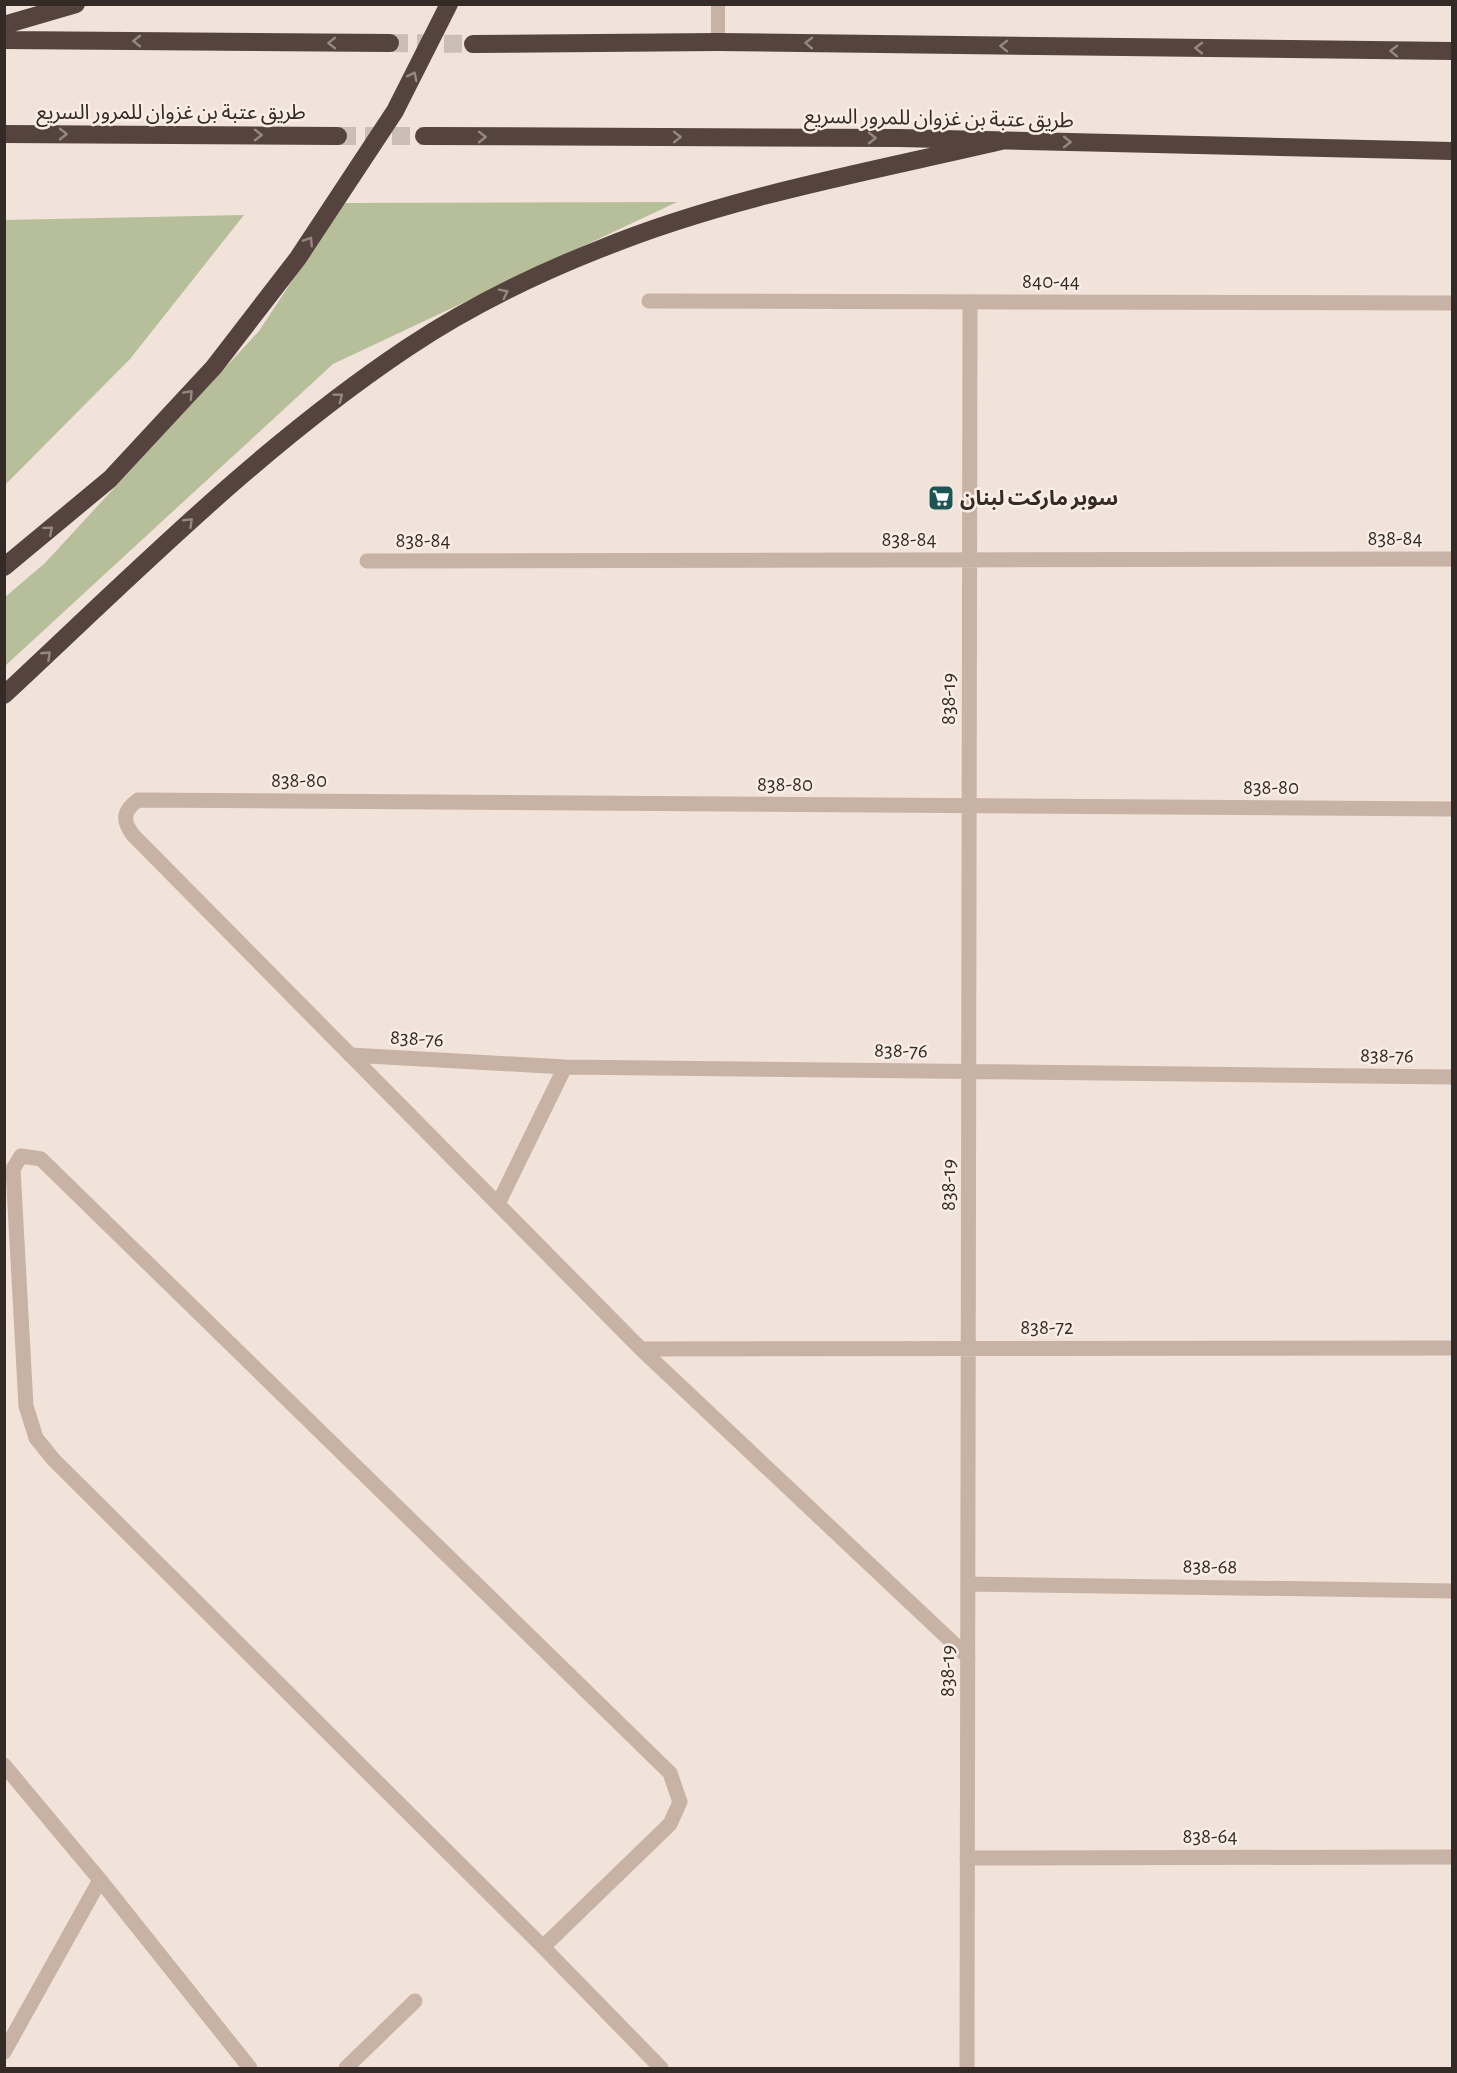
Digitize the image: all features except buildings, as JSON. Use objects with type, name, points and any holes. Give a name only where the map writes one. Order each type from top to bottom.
[{"type":"highway","points":[[4,25],[76,4]]},
{"type":"highway","points":[[4,567],[110,479],[214,367],[298,258],[395,111],[449,4]]},
{"type":"highway","points":[[4,40],[390,43]]},
{"type":"highway","points":[[473,44],[718,42],[1452,51]]},
{"type":"highway","name":"طريق عتبة بن غزوان للمرور السريع","points":[[4,134],[338,136]]},
{"type":"highway","name":"طريق عتبة بن غزوان للمرور السريع","points":[[424,136],[899,138],[1452,151]]},
{"type":"highway","points":[[4,695],[209,503],[273,448],[409,346],[478,306],[591,252],[665,225],[730,206],[1001,141]]},
{"type":"street","name":"840-44","points":[[649,301],[1452,303]]},
{"type":"street","name":"838-19","points":[[967,2068],[970,302]]},
{"type":"street","name":"838-84","points":[[367,561],[1452,559]]},
{"type":"street","name":"838-80","points":[[350,1055],[133,835],[127,826],[125,815],[130,806],[138,800],[1452,809]]},
{"type":"street","name":"838-76","points":[[350,1055],[565,1068],[1452,1077]]},
{"type":"street","points":[[350,1055],[642,1349],[968,1657]]},
{"type":"street","points":[[498,1204],[565,1068]]},
{"type":"street","points":[[543,1947],[670,1824],[680,1802],[670,1773],[41,1160],[21,1156],[13,1169],[26,1406],[36,1438],[53,1460],[543,1947],[660,2068]]},
{"type":"street","name":"838-72","points":[[642,1349],[1452,1348]]},
{"type":"street","name":"838-68","points":[[968,1584],[1452,1590]]},
{"type":"street","points":[[4,1765],[250,2068]]},
{"type":"street","name":"838-64","points":[[967,1858],[1452,1857]]},
{"type":"street","points":[[4,2052],[100,1881]]},
{"type":"street","points":[[346,2068],[415,2001]]},
{"type":"lane","points":[[718,4],[718,42]]},
{"type":"green space","points":[[677,202],[333,364],[5,666],[5,597],[45,563],[259,331],[343,203]]},
{"type":"green space","points":[[244,215],[130,359],[5,485],[5,220]]},
{"type":"tunnel","points":[[390,43],[473,44]]},
{"type":"tunnel","points":[[338,136],[424,136]]},
{"type":"place","name":"سوبر ماركت لبنان","points":[[941,498]]}]
